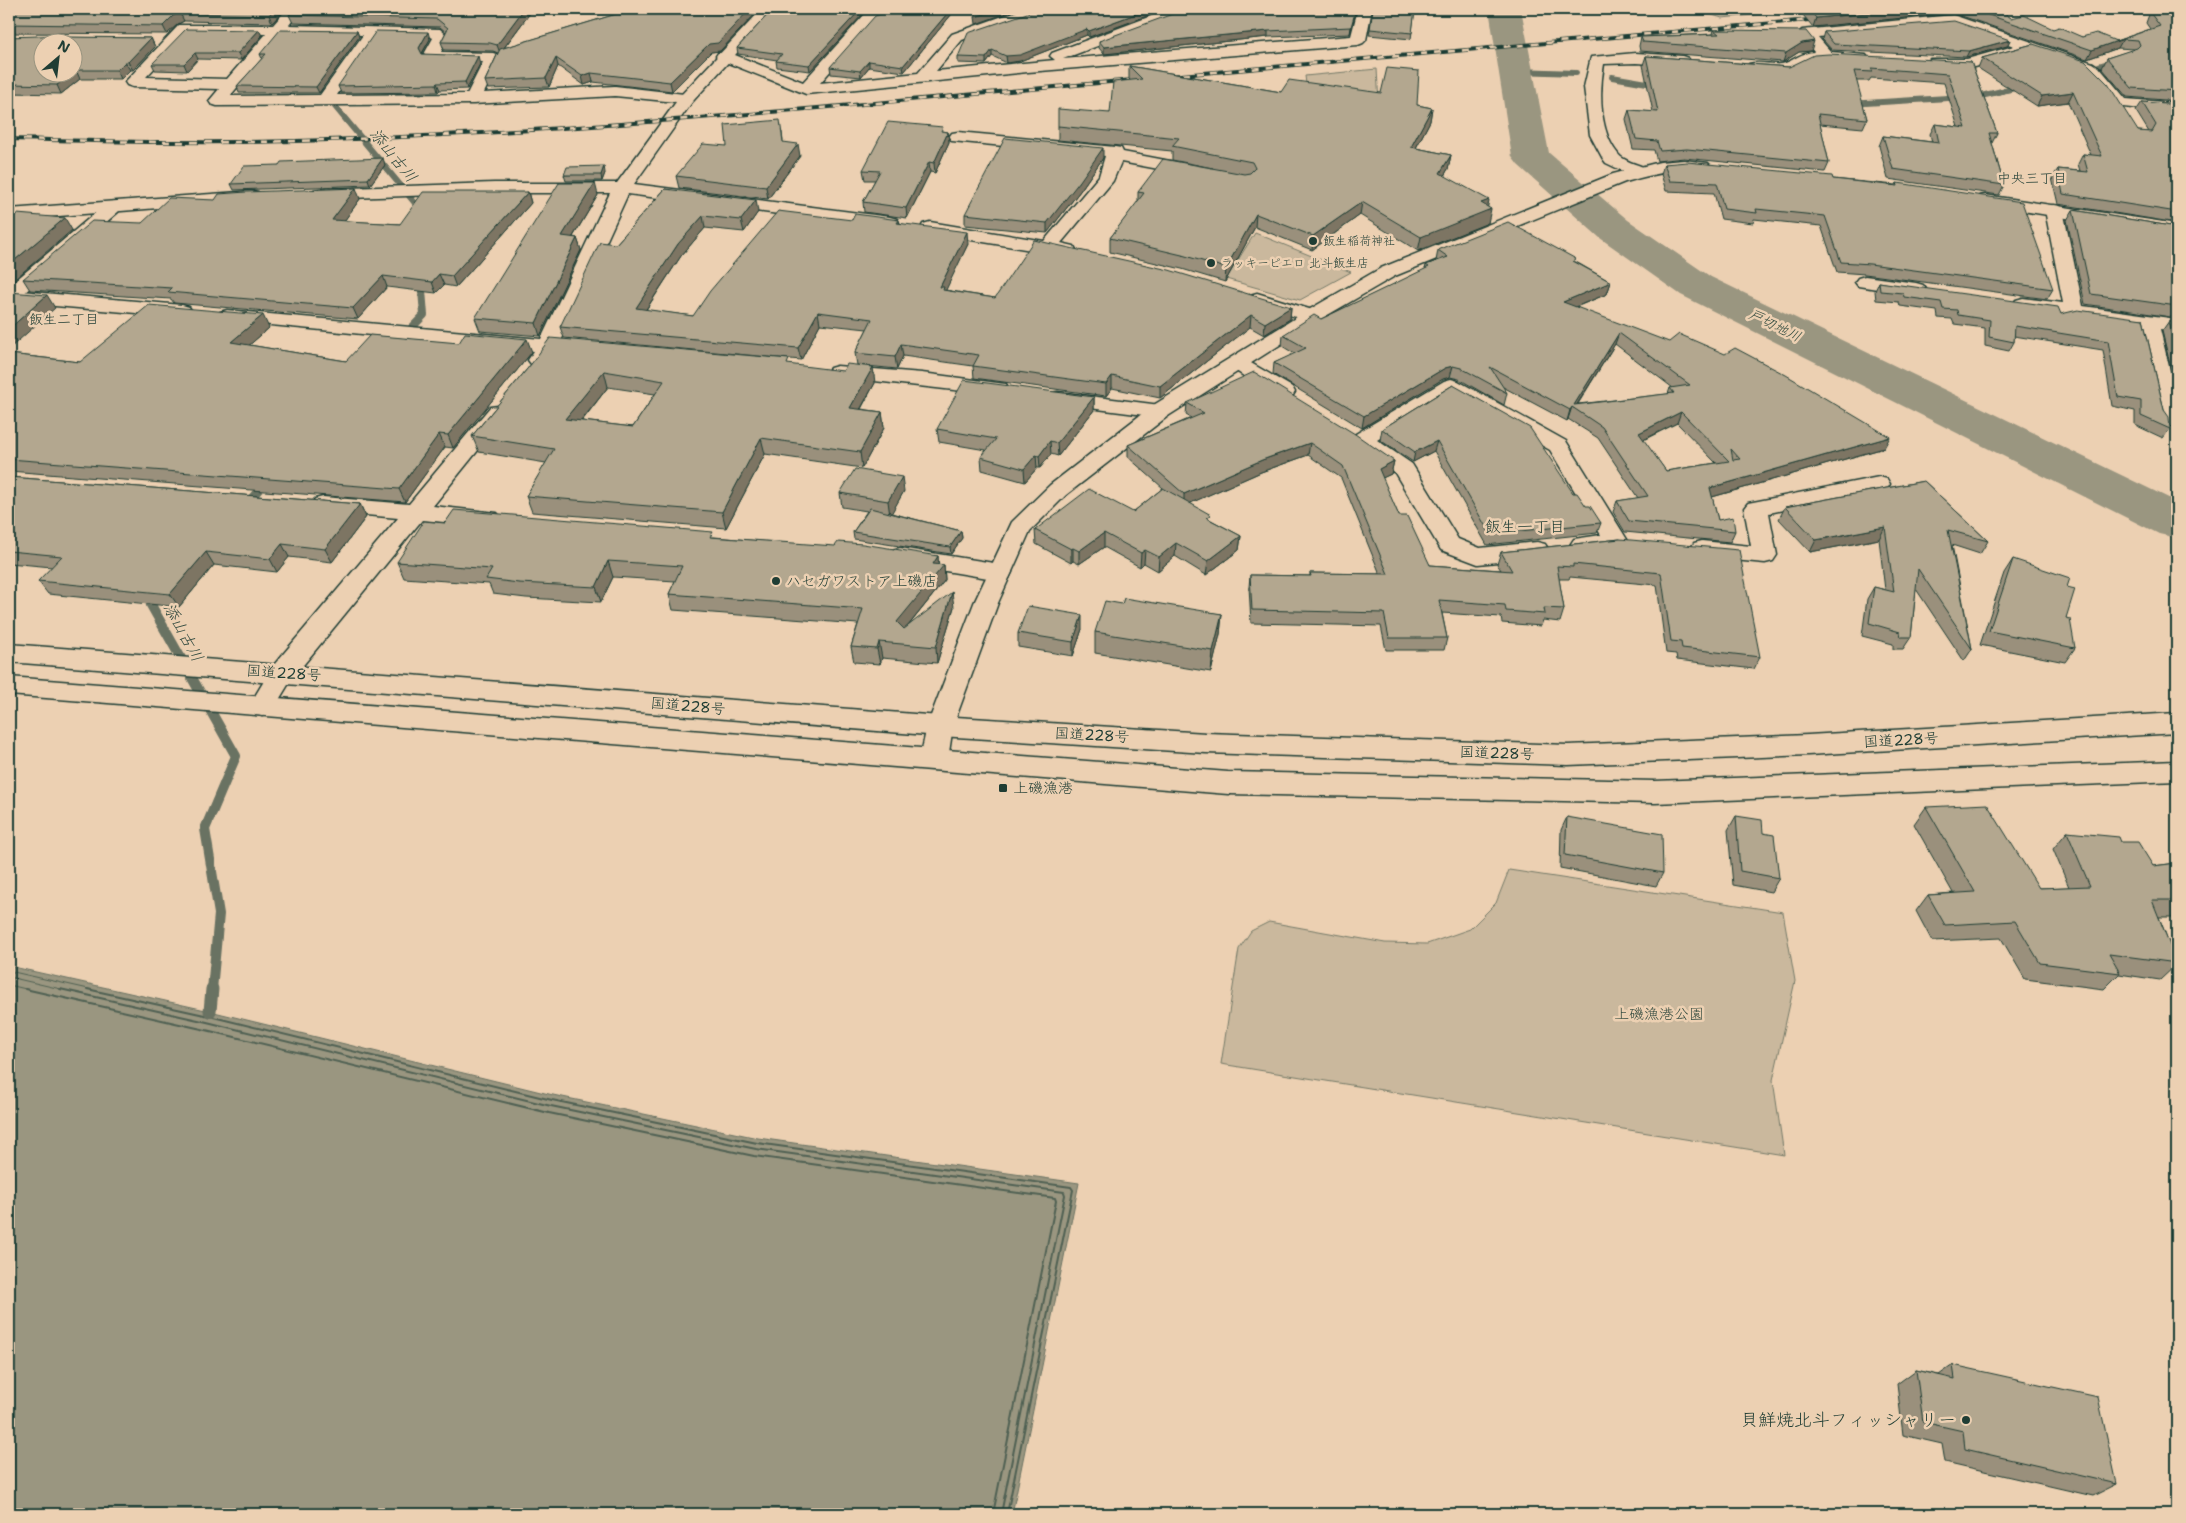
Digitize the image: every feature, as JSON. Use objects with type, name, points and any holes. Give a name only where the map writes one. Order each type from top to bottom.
[{"type":"main road","points":[[295,9],[217,101],[472,99],[610,92],[687,98]]},
{"type":"main road","points":[[529,374],[548,346],[622,188],[687,98],[724,56],[770,9]]},
{"type":"main road","points":[[806,89],[870,17],[893,9]]},
{"type":"main road","points":[[922,78],[957,38],[1037,9]]},
{"type":"main road","points":[[1028,67],[1183,9]]},
{"type":"main road","points":[[724,56],[806,89],[1028,67],[1358,40],[1365,9]]},
{"type":"main road","points":[[1826,56],[1807,33],[1953,20],[2030,46],[2095,64],[2093,70],[2121,103],[2130,120]]},
{"type":"main road","points":[[230,84],[133,82],[184,28],[436,32],[441,37],[431,56],[493,58],[472,99]]},
{"type":"main road","points":[[325,100],[374,31]]},
{"type":"main road","points":[[152,40],[171,40]]},
{"type":"main road","points":[[1920,62],[1967,64],[2030,46]]},
{"type":"main road","points":[[1739,66],[1786,69],[1806,57],[1826,56],[1873,59]]},
{"type":"main road","points":[[1639,172],[1612,159],[1598,136],[1592,87],[1597,60],[1636,58],[1702,63]]},
{"type":"main road","points":[[2121,103],[2177,108]]},
{"type":"main road","points":[[958,137],[1114,152],[1114,155],[1217,175]]},
{"type":"main road","points":[[1049,246],[1107,177],[1114,155]]},
{"type":"main road","points":[[934,759],[940,726],[1000,572],[1020,527],[1058,490],[1160,411],[1312,316],[1388,272],[1619,178],[1639,172],[1684,165],[1722,169]]},
{"type":"main road","points":[[300,194],[494,188],[622,188],[910,225],[1049,246],[1084,254]]},
{"type":"main road","points":[[9,215],[270,196]]},
{"type":"main road","points":[[1968,197],[2177,230]]},
{"type":"main road","points":[[9,296],[112,208]]},
{"type":"main road","points":[[2054,210],[2074,310]]},
{"type":"main road","points":[[1865,282],[1931,291]]},
{"type":"main road","points":[[1237,293],[1312,316]]},
{"type":"main road","points":[[9,296],[600,351]]},
{"type":"main road","points":[[2007,302],[2177,325]]},
{"type":"main road","points":[[2148,321],[2171,420]]},
{"type":"main road","points":[[1237,363],[1304,404]]},
{"type":"main road","points":[[823,370],[922,379],[1160,411]]},
{"type":"main road","points":[[1451,385],[1558,446],[1625,542],[1478,556],[1449,544],[1404,469],[1354,435],[1451,385]]},
{"type":"main road","points":[[262,706],[282,673],[510,397]]},
{"type":"main road","points":[[1681,547],[1765,556],[1756,508],[1879,484]]},
{"type":"main road","points":[[301,502],[514,520]]},
{"type":"main road","points":[[875,552],[1000,572]]},
{"type":"main road","name":"国道228号","points":[[9,652],[940,726],[1206,742],[1568,755],[1808,745],[2177,723]]},
{"type":"main road","points":[[9,686],[1228,783],[1656,792],[2177,771]]},
{"type":"green space","points":[[1693,9],[1791,9],[1795,11],[1722,18]]},
{"type":"green space","points":[[1377,69],[1379,104],[1307,91],[1305,76]]},
{"type":"green space","points":[[1255,233],[1351,272],[1300,300],[1226,279]]},
{"type":"green space","name":"上磯漁港公園","points":[[1509,870],[1783,912],[1795,981],[1773,1080],[1784,1155],[1221,1064],[1239,949],[1251,931],[1269,922],[1385,943],[1427,944],[1470,929],[1496,903]]},
{"type":"water","points":[[9,966],[210,1011],[553,1095],[758,1138],[1079,1183],[1012,1514],[9,1514]]},
{"type":"building","points":[[9,9],[274,9],[269,15],[180,13],[174,15],[163,26],[9,24]]},
{"type":"building","points":[[294,9],[524,9],[497,45],[490,43],[441,42],[448,28],[437,19],[289,15]]},
{"type":"building","points":[[633,9],[750,9],[718,43],[709,44],[670,82],[591,73],[582,76],[556,58],[546,78],[485,81],[500,49]]},
{"type":"building","points":[[773,9],[861,9],[809,65],[776,61],[782,54],[737,48]]},
{"type":"building","points":[[895,9],[951,9],[903,66],[869,61],[860,71],[830,67],[875,16]]},
{"type":"building","points":[[979,9],[1000,9],[975,17]]},
{"type":"building","points":[[1039,9],[1149,9],[1089,31],[1087,29],[1020,55],[1006,56],[992,50],[986,58],[958,57],[968,33]]},
{"type":"building","points":[[1186,9],[1356,9],[1351,27],[1268,31],[1104,47],[1099,41]]},
{"type":"building","points":[[1373,9],[1415,9],[1412,33],[1370,29]]},
{"type":"building","points":[[1809,9],[1909,9],[1816,18]]},
{"type":"building","points":[[1971,9],[1999,9],[2011,18],[2024,15],[2053,29],[2059,27],[2082,37],[2096,33],[2116,41],[2160,26],[2151,14],[2153,9],[2177,9],[2177,91],[2132,88],[2107,58],[2137,48],[2140,45],[2138,40],[2123,39],[2092,50]]},
{"type":"building","points":[[1954,21],[2010,40],[1969,51],[1834,44],[1824,32]]},
{"type":"building","points":[[186,29],[259,30],[238,53],[195,53],[184,64],[152,64]]},
{"type":"building","points":[[280,30],[357,31],[316,87],[237,86],[266,54],[260,54]]},
{"type":"building","points":[[1714,30],[1806,31],[1814,41],[1802,43],[1786,53],[1643,42],[1641,37],[1719,34]]},
{"type":"building","points":[[376,31],[428,32],[419,48],[422,54],[478,56],[465,82],[338,86]]},
{"type":"building","points":[[32,36],[32,82],[61,82],[57,85],[9,84],[9,37]]},
{"type":"building","points":[[82,37],[151,38],[128,62],[125,62],[117,70],[82,70]]},
{"type":"building","points":[[2033,44],[2085,61],[2108,84],[2138,131],[2152,132],[2156,125],[2142,102],[2177,105],[2177,212],[2063,194],[2058,169],[2088,172],[2083,154],[2102,156],[2073,92],[2042,96],[1982,58]]},
{"type":"building","points":[[1829,54],[1971,62],[1997,133],[1989,133],[2004,185],[1893,169],[1883,136],[1939,143],[1935,124],[1966,128],[1948,74],[1871,68],[1873,72],[1854,71],[1867,119],[1818,114],[1829,163],[1687,149],[1660,151],[1657,141],[1636,139],[1629,110],[1658,112],[1646,56],[1789,67],[1814,55]]},
{"type":"building","points":[[1129,66],[1281,92],[1289,80],[1381,93],[1387,68],[1419,71],[1417,105],[1432,108],[1411,147],[1451,155],[1440,173],[1489,200],[1481,203],[1491,209],[1421,237],[1362,202],[1313,236],[1256,214],[1226,268],[1182,255],[1110,238],[1144,193],[1138,192],[1163,159],[1244,174],[1250,173],[1255,168],[1252,162],[1172,146],[1179,138],[1058,126],[1058,109],[1110,113],[1113,82],[1142,79]]},
{"type":"building","points":[[780,120],[783,142],[798,144],[766,187],[676,176],[703,144],[727,146],[725,125]]},
{"type":"building","points":[[888,122],[943,127],[941,131],[948,132],[934,163],[929,162],[906,208],[863,202],[880,171],[863,170]]},
{"type":"building","points":[[1005,138],[1103,148],[1047,223],[965,214]]},
{"type":"building","points":[[383,158],[368,179],[231,184],[244,166],[279,165],[281,162]]},
{"type":"building","points":[[1687,162],[1832,176],[1833,179],[1898,186],[1897,183],[2022,202],[2053,289],[1870,264],[1841,262],[1825,216],[1756,209],[1757,213],[1724,209],[1717,183],[1670,181],[1664,164]]},
{"type":"building","points":[[604,166],[601,175],[564,175],[567,167]]},
{"type":"building","points":[[559,183],[595,183],[562,236],[577,238],[536,323],[475,318]]},
{"type":"building","points":[[356,188],[332,220],[400,224],[423,192],[528,192],[452,276],[439,274],[432,282],[383,276],[353,308],[168,292],[172,288],[23,279],[92,221],[142,223],[169,198],[215,200],[219,194]]},
{"type":"building","points":[[665,189],[756,200],[741,220],[703,216],[678,244],[636,308],[693,316],[710,291],[778,211],[852,220],[855,214],[899,220],[897,223],[967,232],[940,287],[944,287],[943,290],[995,298],[1034,240],[1169,270],[1291,307],[1265,323],[1251,315],[1160,386],[1112,376],[1106,384],[973,366],[979,355],[901,344],[895,357],[855,353],[872,319],[818,312],[798,348],[560,327],[600,242],[616,244]]},
{"type":"building","points":[[2073,210],[2177,227],[2177,306],[2091,294]]},
{"type":"building","points":[[17,214],[65,218],[9,265],[9,219]]},
{"type":"building","points":[[1508,222],[1576,259],[1573,261],[1611,282],[1563,302],[1669,342],[1679,334],[1725,354],[1735,348],[1786,375],[1890,437],[1710,488],[1718,520],[1733,517],[1735,531],[1629,521],[1617,501],[1648,496],[1602,427],[1572,407],[1570,410],[1490,367],[1507,393],[1461,368],[1453,366],[1445,368],[1364,416],[1274,363],[1306,348],[1283,335],[1314,315],[1321,319],[1429,267],[1426,265],[1448,257],[1438,250]],"holes":[[[1619,333],[1690,385],[1670,388],[1674,393],[1574,405]],[[1681,412],[1729,461],[1666,471],[1639,433]],[[1731,449],[1740,459],[1733,460]]]},
{"type":"building","points":[[1879,282],[2058,307],[2061,314],[2078,310],[2143,319],[2164,410],[2169,417],[2170,429],[2141,416],[2141,401],[2118,397],[2108,341],[2015,326],[2014,342],[1989,337],[1990,320],[1958,315],[1957,310],[1943,309],[1941,302],[1904,297],[1903,293],[1880,291]]},
{"type":"building","points":[[9,292],[47,295],[9,329]]},
{"type":"building","points":[[149,305],[263,315],[231,342],[346,361],[370,335],[459,343],[465,333],[527,339],[448,435],[439,434],[399,489],[9,459],[9,354],[80,362]]},
{"type":"building","points":[[2169,321],[2177,321],[2177,354]]},
{"type":"building","points":[[550,338],[789,359],[787,364],[843,371],[847,364],[873,367],[850,408],[882,412],[860,452],[761,438],[722,512],[526,496],[554,449],[472,436]],"holes":[[[604,371],[664,381],[633,427],[565,419]]]},
{"type":"building","points":[[1254,372],[1355,434],[1394,461],[1379,469],[1399,516],[1407,516],[1430,565],[1512,571],[1501,552],[1620,539],[1739,550],[1760,657],[1682,648],[1681,642],[1671,641],[1661,573],[1573,564],[1573,567],[1557,566],[1564,609],[1544,608],[1545,614],[1506,611],[1505,605],[1439,600],[1447,638],[1389,638],[1384,613],[1252,610],[1250,575],[1311,576],[1310,573],[1388,574],[1343,466],[1310,443],[1262,460],[1184,494],[1128,445],[1204,413],[1187,403]]},
{"type":"building","points":[[964,380],[1094,397],[1057,443],[1050,441],[1039,456],[1036,455],[1024,469],[981,457],[996,439],[937,429]]},
{"type":"building","points":[[1453,385],[1530,428],[1573,493],[1577,493],[1586,506],[1590,506],[1601,523],[1490,534],[1437,441],[1415,452],[1382,429]]},
{"type":"building","points":[[855,469],[902,477],[888,501],[840,493]]},
{"type":"building","points":[[9,477],[360,504],[325,549],[282,544],[270,559],[206,552],[170,594],[38,581],[62,556],[9,551]]},
{"type":"building","points":[[1924,481],[1988,541],[1948,530],[1972,649],[1918,569],[1911,637],[1901,637],[1900,632],[1869,623],[1874,587],[1894,592],[1885,527],[1816,540],[1785,507]]},
{"type":"building","points":[[1163,488],[1211,515],[1207,518],[1241,536],[1208,561],[1176,543],[1159,557],[1145,550],[1141,553],[1104,533],[1079,551],[1071,549],[1035,530],[1089,489],[1133,512]]},
{"type":"building","points":[[870,508],[961,531],[950,547],[853,532]]},
{"type":"building","points":[[454,510],[713,532],[710,537],[835,546],[838,542],[863,544],[938,556],[933,564],[944,565],[897,622],[904,629],[952,592],[936,647],[879,642],[877,649],[851,647],[863,609],[669,594],[682,566],[608,561],[596,587],[519,583],[486,579],[492,569],[397,562],[424,521],[445,523]]},
{"type":"building","points":[[2013,559],[2070,578],[2067,587],[2075,589],[2066,618],[2070,619],[2075,648],[1989,631]]},
{"type":"building","points":[[1124,598],[1222,614],[1213,651],[1095,632],[1105,601],[1122,604]]},
{"type":"building","points":[[1028,606],[1082,615],[1073,642],[1018,633]]},
{"type":"building","points":[[1987,804],[2039,888],[2090,886],[2067,832],[2119,837],[2121,842],[2138,842],[2153,866],[2177,863],[2177,900],[2152,900],[2177,963],[2109,954],[2120,973],[2040,963],[2015,921],[1945,925],[1928,895],[1975,892],[1926,807]]},
{"type":"building","points":[[1736,816],[1762,820],[1763,833],[1774,835],[1779,878],[1740,871]]},
{"type":"building","points":[[1567,817],[1662,834],[1663,873],[1565,855]]},
{"type":"building","points":[[1953,1365],[2098,1397],[2117,1484],[1965,1449],[1963,1431],[1923,1422],[1916,1370],[1955,1379]]},
{"type":"waterway","name":"戸切地川","points":[[1505,9],[1531,157],[1614,229],[1696,286],[2177,522]]},
{"type":"waterway","points":[[2099,66],[2116,61]]},
{"type":"waterway","points":[[1516,71],[1576,73]]},
{"type":"waterway","points":[[1612,77],[1659,85]]},
{"type":"waterway","name":"添山古川","points":[[313,80],[415,203],[416,217]]},
{"type":"waterway","points":[[1849,104],[1981,96],[2023,86]]},
{"type":"waterway","name":"添山古川","points":[[404,336],[424,315],[421,278]]},
{"type":"waterway","name":"添山古川","points":[[245,505],[267,481]]},
{"type":"waterway","name":"添山古川","points":[[159,596],[151,605],[236,756],[205,829],[219,914],[212,990]]},
{"type":"waterway","name":"添山古川","points":[[210,1011],[212,989]]},
{"type":"railway","points":[[1169,76],[1821,19]]},
{"type":"railway","points":[[9,139],[259,142],[401,137],[720,116],[1144,79]]},
{"type":"place","name":"飯生稲荷神社","points":[[1313,241]]},
{"type":"place","name":"ラッキーピエロ 北斗飯生店","points":[[1211,263]]},
{"type":"place","name":"ハセガワストア上磯店","points":[[776,581]]},
{"type":"place","name":"上磯漁港","points":[[1003,788]]},
{"type":"place","name":"貝鮮焼北斗フィッシャリー","points":[[1966,1420]]},
{"type":"district","name":"中央三丁目","points":[[2032,178]]},
{"type":"district","name":"飯生二丁目","points":[[64,319]]},
{"type":"district","name":"飯生一丁目","points":[[1525,526]]}]
